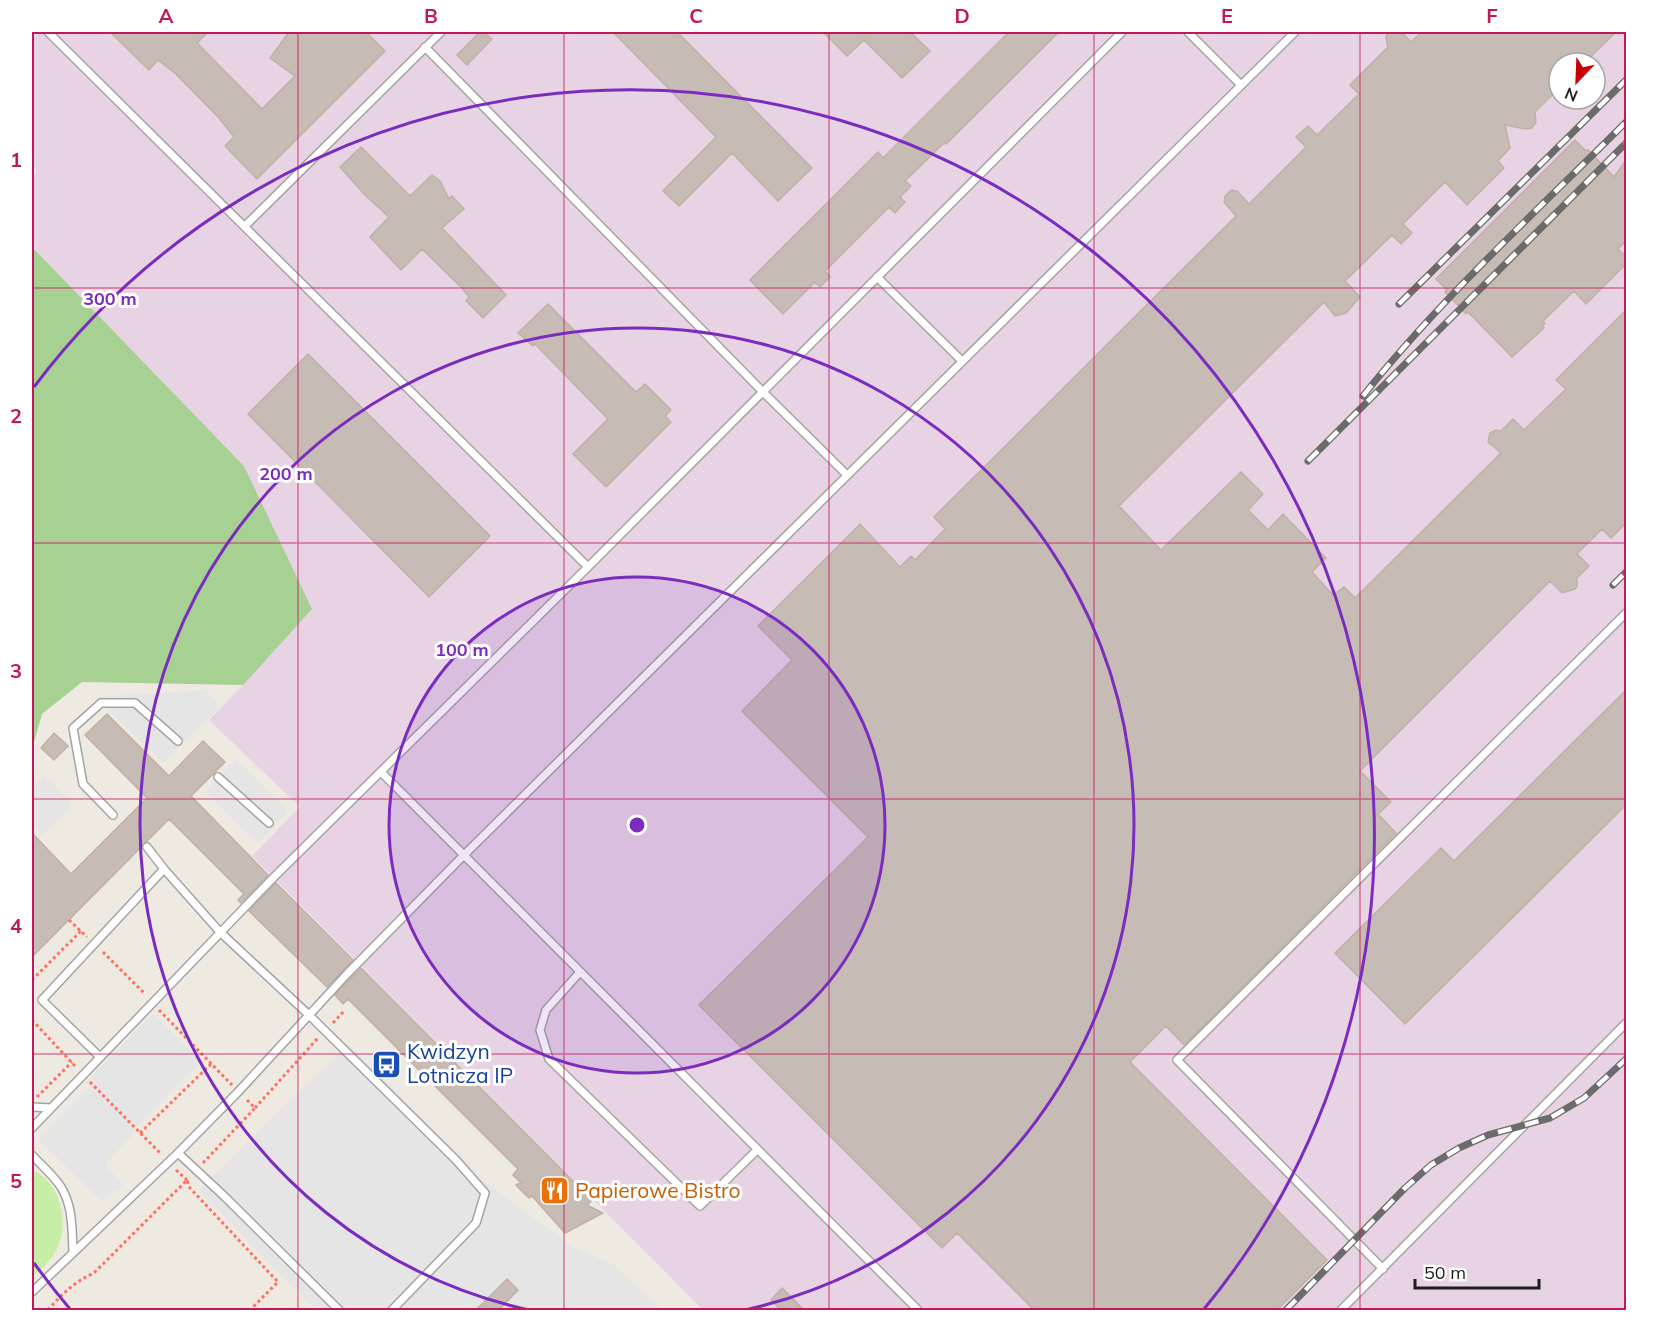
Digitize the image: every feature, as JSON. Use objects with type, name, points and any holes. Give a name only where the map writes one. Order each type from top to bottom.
[{"type":"lane","points":[[48,32],[588,567]]},
{"type":"lane","points":[[245,226],[441,32]]},
{"type":"lane","points":[[32,1128],[220,932],[1122,32]]},
{"type":"lane","points":[[1188,32],[1241,85]]},
{"type":"lane","points":[[32,1292],[169,1162],[238,1092],[347,974],[463,856],[1295,32]]},
{"type":"lane","points":[[425,47],[763,392],[848,475]]},
{"type":"lane","points":[[877,277],[962,361]]},
{"type":"lane","points":[[1383,1269],[1177,1060],[1626,613]]},
{"type":"lane","points":[[113,815],[83,784],[73,728],[101,703],[135,703],[178,741]]},
{"type":"lane","points":[[381,772],[918,1311]]},
{"type":"lane","points":[[218,777],[269,823]]},
{"type":"lane","points":[[147,847],[220,932],[309,1015],[456,1160],[485,1193],[476,1223],[392,1311]]},
{"type":"lane","points":[[100,1057],[42,1000],[164,869]]},
{"type":"lane","points":[[580,972],[546,1010],[540,1030],[549,1059],[700,1206],[757,1150]]},
{"type":"lane","points":[[1341,1311],[1626,1023]]},
{"type":"lane","points":[[32,1105],[50,1108]]},
{"type":"lane","points":[[178,1153],[339,1311]]},
{"type":"lane","points":[[32,1155],[61,1187],[69,1205],[73,1252]]},
{"type":"path","points":[[69,920],[255,1108]]},
{"type":"path","points":[[32,980],[81,931]]},
{"type":"path","points":[[48,1311],[67,1288],[94,1273],[187,1180],[345,1010]]},
{"type":"path","points":[[32,1020],[187,1180],[190,1188],[278,1282],[249,1311]]},
{"type":"path","points":[[32,1105],[72,1062]]},
{"type":"path","points":[[140,1133],[211,1064]]},
{"type":"shaded area","points":[[32,32],[1626,32],[1626,1310],[703,1310],[252,856],[300,807],[209,720],[243,685],[244,466],[34,249],[32,242],[32,176],[37,171],[32,165]]},
{"type":"shaded area","points":[[205,690],[220,707],[163,763],[95,697]]},
{"type":"shaded area","points":[[236,759],[289,811],[258,843],[205,791]]},
{"type":"shaded area","points":[[45,775],[73,805],[42,836],[32,826],[32,788]]},
{"type":"shaded area","points":[[153,1014],[201,1061],[131,1133],[133,1135],[105,1164],[123,1185],[118,1190],[112,1190],[102,1202],[38,1139],[90,1086],[86,1082]]},
{"type":"shaded area","points":[[348,1044],[487,1184],[573,1247],[613,1264],[662,1310],[316,1310],[198,1191]]},
{"type":"green space","points":[[32,243],[34,249],[244,466],[312,609],[243,685],[82,682],[42,714],[32,749]]},
{"type":"green space","points":[[32,1170],[42,1175],[56,1193],[63,1227],[55,1253],[32,1277]]},
{"type":"building","points":[[110,32],[208,32],[197,43],[262,109],[295,76],[270,58],[289,32],[366,32],[385,51],[257,179],[225,146],[234,137],[219,118],[176,74],[158,60],[149,70]]},
{"type":"building","points":[[480,32],[484,32],[492,39],[467,65],[457,55]]},
{"type":"building","points":[[613,32],[677,32],[812,168],[778,201],[732,153],[679,206],[663,191],[716,137]]},
{"type":"building","points":[[823,32],[910,32],[930,51],[902,78],[864,40],[847,56]]},
{"type":"building","points":[[1009,32],[1059,32],[946,144],[945,142],[905,181],[911,186],[900,197],[905,202],[895,213],[889,207],[825,271],[830,277],[820,287],[815,282],[783,314],[750,280],[878,152],[883,158]]},
{"type":"building","points":[[1387,32],[1402,32],[1411,42],[1422,32],[1616,32],[1596,51],[1547,51],[1547,100],[1535,112],[1536,122],[1532,128],[1505,125],[1510,148],[1498,161],[1504,168],[1467,205],[1445,182],[1403,224],[1412,233],[1401,244],[1392,235],[1345,281],[1360,297],[1346,313],[1335,316],[1324,302],[1119,506],[1161,550],[1241,472],[1263,494],[1248,510],[1268,530],[1283,514],[1326,558],[1312,572],[1333,595],[1344,587],[1355,598],[1501,453],[1488,442],[1490,433],[1496,430],[1501,431],[1513,419],[1524,430],[1566,389],[1556,380],[1626,310],[1626,523],[1611,538],[1602,529],[1577,554],[1589,566],[1577,578],[1575,589],[1562,593],[1550,581],[1360,771],[1391,802],[1378,814],[1396,833],[1184,1045],[1166,1026],[1130,1062],[1327,1260],[1276,1311],[1035,1311],[957,1233],[942,1248],[699,1005],[868,837],[742,711],[792,660],[758,626],[860,524],[900,567],[911,556],[915,560],[945,529],[934,517],[1236,216],[1224,202],[1225,196],[1231,190],[1237,191],[1249,204],[1306,147],[1296,137],[1308,126],[1317,135],[1359,94],[1350,85],[1388,47]]},
{"type":"building","points":[[1575,140],[1614,177],[1626,160],[1626,241],[1618,249],[1626,257],[1626,264],[1586,304],[1574,291],[1543,321],[1545,323],[1542,327],[1544,328],[1512,357],[1468,312],[1466,314],[1436,279]]},
{"type":"building","points":[[361,147],[410,196],[432,175],[440,181],[449,199],[452,196],[464,209],[442,228],[506,295],[483,318],[466,301],[469,297],[462,288],[422,249],[401,270],[370,237],[389,217],[340,167]]},
{"type":"building","points":[[548,304],[636,392],[645,384],[671,410],[665,416],[671,422],[606,487],[573,454],[608,419],[535,344],[533,346],[518,333]]},
{"type":"building","points":[[308,354],[490,536],[429,597],[248,414]]},
{"type":"building","points":[[1626,690],[1626,805],[1405,1024],[1335,953],[1441,848],[1454,861]]},
{"type":"building","points":[[107,714],[169,776],[203,741],[225,762],[191,796],[268,875],[241,903],[238,900],[244,894],[169,819],[32,957],[32,833],[71,874],[147,798],[85,735]]},
{"type":"building","points":[[54,733],[68,746],[54,760],[41,748]]},
{"type":"building","points":[[276,883],[353,960],[327,987],[249,911]]},
{"type":"building","points":[[361,968],[592,1200],[587,1205],[603,1213],[565,1233],[532,1196],[529,1198],[516,1185],[521,1183],[513,1175],[518,1169],[348,999],[343,1004],[335,995]]},
{"type":"building","points":[[507,1279],[518,1290],[498,1311],[475,1311]]},
{"type":"building","points":[[782,1288],[805,1311],[782,1311],[771,1300]]},
{"type":"railway","points":[[1399,304],[1626,80]]},
{"type":"railway","points":[[1363,396],[1393,359],[1457,289],[1626,122]]},
{"type":"railway","points":[[1308,461],[1626,143]]},
{"type":"railway","points":[[1613,585],[1626,572]]},
{"type":"railway","points":[[1286,1310],[1405,1188],[1431,1165],[1459,1148],[1488,1135],[1550,1118],[1584,1098],[1626,1059]]},
{"type":"place","name":"Kwidzyn Lotnicza IP","points":[[386,1064]]},
{"type":"place","name":"Papierowe Bistro","points":[[554,1191]]}]
